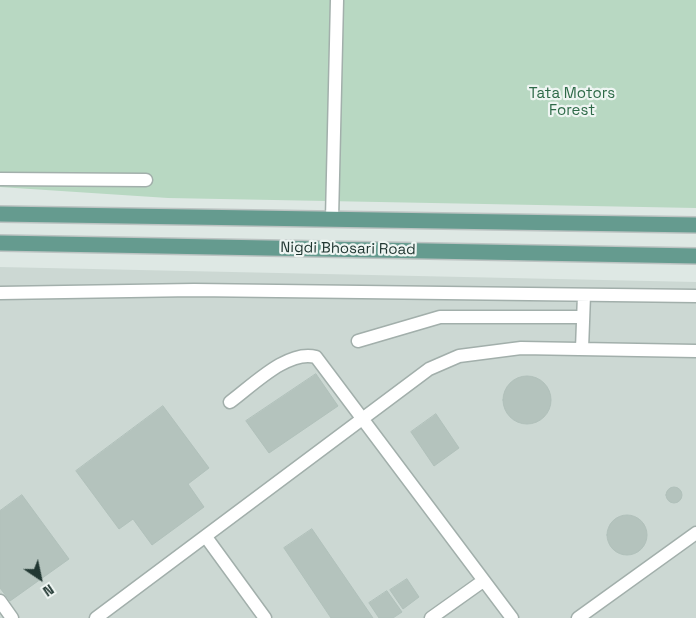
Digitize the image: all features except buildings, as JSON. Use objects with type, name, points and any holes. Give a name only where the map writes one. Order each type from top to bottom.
[{"type":"main road","name":"Nigdi Bhosari Road","points":[[0,214],[696,225]]},
{"type":"main road","name":"Nigdi Bhosari Road","points":[[0,242],[696,256]]},
{"type":"lane","points":[[332,219],[337,0]]},
{"type":"lane","points":[[0,179],[146,180]]},
{"type":"lane","points":[[0,292],[194,290],[696,296]]},
{"type":"lane","points":[[582,349],[584,294]]},
{"type":"lane","points":[[358,341],[440,317],[583,317]]},
{"type":"lane","points":[[96,618],[429,369],[459,356],[522,348],[696,352]]},
{"type":"lane","points":[[230,402],[289,359],[307,355],[316,357],[512,618]]},
{"type":"lane","points":[[578,618],[696,533]]},
{"type":"lane","points":[[206,537],[265,618]]},
{"type":"lane","points":[[431,618],[483,581]]},
{"type":"lane","points":[[0,601],[12,618]]},
{"type":"shaded area","points":[[0,267],[696,282],[696,618],[0,618]]},
{"type":"green space","name":"Tata Motors Forest","points":[[0,0],[696,0],[696,208],[168,198],[0,187]]}]
